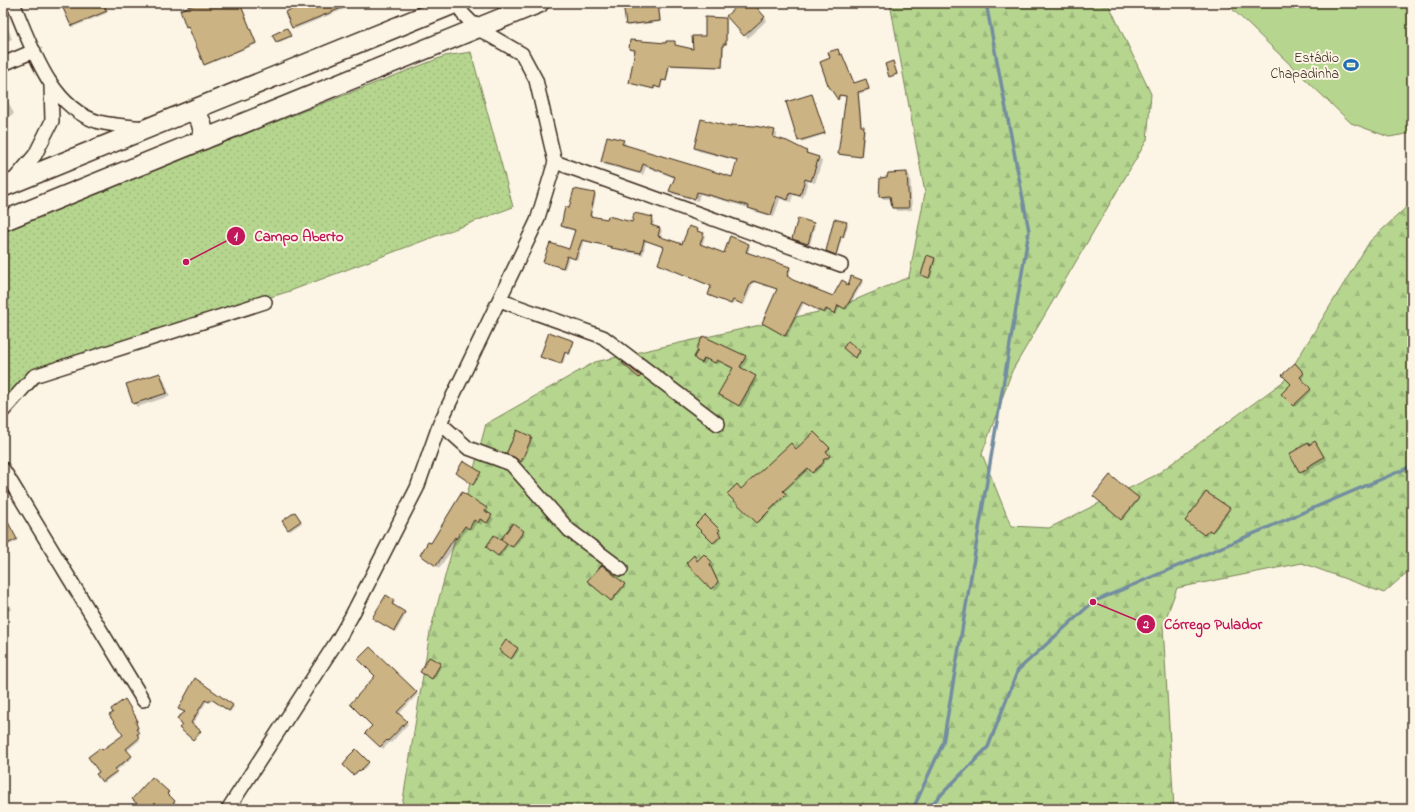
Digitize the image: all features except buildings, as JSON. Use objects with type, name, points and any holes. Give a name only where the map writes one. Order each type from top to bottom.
[{"type":"street","points":[[13,3],[51,85],[76,112],[99,122],[147,128]]},
{"type":"street","points":[[6,186],[457,3],[463,14],[477,28],[522,54],[536,80],[555,162],[537,220],[440,423],[416,488],[351,616],[320,668],[228,809]]},
{"type":"street","points":[[3,221],[539,3]]},
{"type":"street","points":[[3,64],[34,51]]},
{"type":"street","points":[[6,186],[35,155],[52,121],[51,85]]},
{"type":"street","points":[[193,110],[201,122],[205,139]]},
{"type":"street","points":[[555,162],[841,265]]},
{"type":"street","points":[[499,300],[603,337],[718,424]]},
{"type":"street","points":[[3,411],[34,376],[265,302]]},
{"type":"street","points":[[440,423],[468,448],[510,464],[570,530],[621,569]]},
{"type":"street","points":[[3,469],[142,700]]},
{"type":"green space","points":[[890,3],[1108,3],[1151,94],[1147,140],[1012,371],[982,454],[1011,526],[1049,528],[1156,475],[1284,381],[1370,241],[1412,202],[1412,568],[1384,593],[1302,563],[1177,588],[1163,626],[1174,809],[400,809],[402,806],[430,632],[486,424],[595,362],[836,308],[909,277],[925,193]]},
{"type":"green space","name":"Estádio Chapadinha","points":[[1226,3],[1412,3],[1412,133],[1389,137],[1351,123]]},
{"type":"green space","points":[[471,52],[513,207],[290,291],[58,363],[3,420],[3,232],[139,175],[445,56]]},
{"type":"waterway","points":[[913,809],[943,743],[1029,231],[986,3]]},
{"type":"waterway","points":[[927,809],[988,747],[1018,670],[1093,602],[1412,466]]},
{"type":"place","name":"Estádio Chapadinha","points":[[1351,65]]},
{"type":"place","name":"Campo Aberto","points":[[186,262]]},
{"type":"place","name":"Córrego Pulador","points":[[1093,602]]}]
